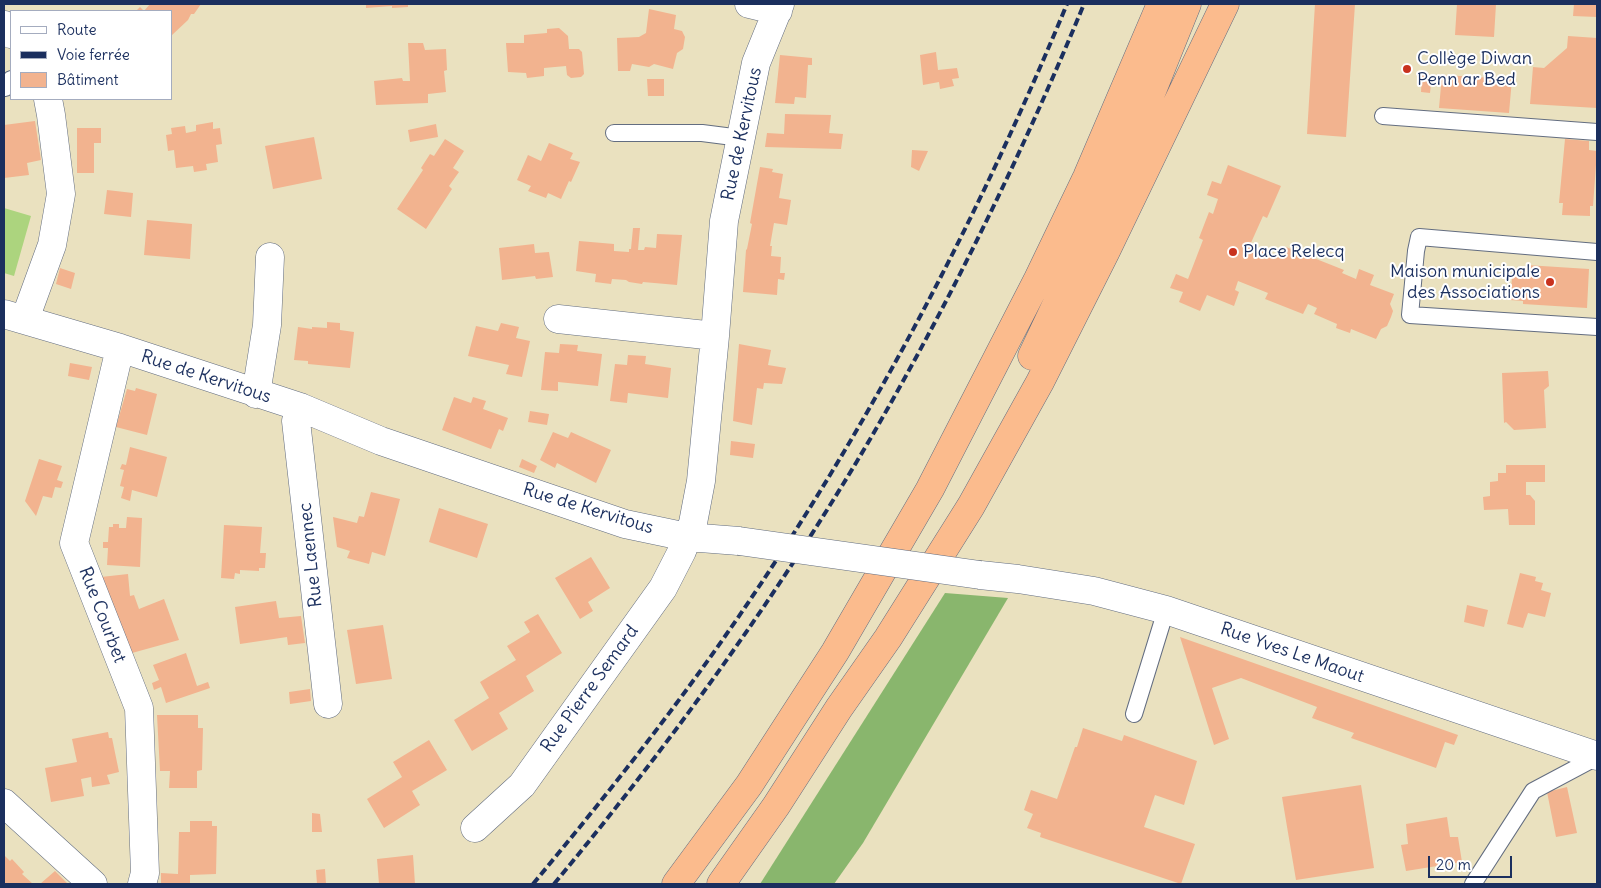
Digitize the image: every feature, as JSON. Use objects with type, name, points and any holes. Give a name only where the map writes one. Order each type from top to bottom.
[{"type":"highway","points":[[1087,177],[1140,4]]},
{"type":"highway","points":[[676,884],[748,785],[835,652],[930,489],[1037,281],[1087,177],[1160,4]]},
{"type":"highway","points":[[721,884],[776,806],[838,708],[1016,389],[1118,175],[1187,4]]},
{"type":"highway","points":[[838,708],[888,638],[971,506],[1040,382],[1106,251],[1225,4]]},
{"type":"street","points":[[749,4],[779,7]]},
{"type":"street","name":"Rue de Kervitous","points":[[15,317],[120,348],[300,407],[381,441],[580,510],[625,524],[687,537],[693,522],[701,481],[724,221],[756,63],[779,7]]},
{"type":"street","points":[[15,317],[52,245],[61,194],[50,107]]},
{"type":"street","points":[[256,394],[267,325],[270,256]]},
{"type":"street","points":[[558,319],[715,336]]},
{"type":"street","name":"Rue Courbet","points":[[120,348],[74,542],[139,708],[145,873],[142,884]]},
{"type":"street","name":"Rue Laennec","points":[[300,407],[296,421],[328,704]]},
{"type":"street","name":"Rue Yves Le Maout","points":[[687,537],[739,540],[1094,591],[1166,610],[1597,757]]},
{"type":"street","name":"Rue Pierre Semard","points":[[475,828],[522,785],[662,588],[687,537]]},
{"type":"street","points":[[4,803],[92,884]]},
{"type":"lane","points":[[1382,116],[1597,132]]},
{"type":"lane","points":[[614,133],[702,133],[741,138]]},
{"type":"lane","points":[[1597,252],[1419,237],[1410,315],[1597,327]]},
{"type":"lane","points":[[1134,714],[1166,610]]},
{"type":"lane","points":[[1473,884],[1532,791],[1597,757]]},
{"type":"green space","points":[[4,208],[31,216],[14,276],[4,273]]},
{"type":"green space","points":[[945,593],[1008,598],[863,843],[834,884],[760,884]]},
{"type":"building","points":[[150,4],[201,4],[172,35],[172,10],[145,10]]},
{"type":"building","points":[[366,4],[408,4],[408,7],[366,8]]},
{"type":"building","points":[[1315,4],[1355,4],[1346,137],[1307,134]]},
{"type":"building","points":[[1457,4],[1496,4],[1494,37],[1455,35]]},
{"type":"building","points":[[1574,4],[1597,4],[1597,17],[1573,16]]},
{"type":"building","points":[[649,9],[676,15],[674,29],[682,31],[685,37],[683,49],[677,53],[673,69],[654,64],[649,67],[632,64],[630,71],[618,71],[617,38],[639,37],[646,33]]},
{"type":"building","points":[[559,28],[568,36],[569,49],[579,49],[582,52],[584,74],[581,77],[571,78],[567,75],[566,66],[544,68],[544,76],[527,78],[526,73],[508,72],[506,43],[524,43],[524,35],[547,33],[547,29]]},
{"type":"building","points":[[1568,36],[1597,38],[1597,108],[1530,104],[1533,67],[1544,68],[1567,48]]},
{"type":"building","points":[[408,43],[423,43],[425,50],[446,49],[447,70],[444,71],[446,92],[428,94],[428,103],[376,105],[374,81],[402,78],[403,81],[410,81]]},
{"type":"building","points":[[936,52],[938,70],[957,68],[959,78],[952,79],[954,86],[940,89],[939,82],[923,85],[920,55]]},
{"type":"building","points":[[780,55],[812,58],[812,65],[808,65],[806,98],[795,97],[794,104],[775,103]]},
{"type":"building","points":[[1422,74],[1432,75],[1430,93],[1421,92]]},
{"type":"building","points":[[1442,75],[1512,79],[1509,113],[1439,108]]},
{"type":"building","points":[[647,79],[664,79],[664,96],[648,96]]},
{"type":"building","points":[[785,114],[831,115],[829,133],[843,134],[841,149],[765,147],[767,133],[784,134]]},
{"type":"building","points":[[35,121],[41,160],[27,163],[29,175],[4,178],[4,125]]},
{"type":"building","points":[[213,122],[213,129],[220,128],[222,144],[216,145],[218,162],[206,164],[207,170],[194,172],[193,166],[176,168],[174,150],[168,151],[166,135],[172,134],[171,128],[185,126],[186,133],[196,131],[196,125]]},
{"type":"building","points":[[436,124],[438,137],[410,142],[408,130]]},
{"type":"building","points":[[77,128],[101,128],[101,143],[94,143],[94,173],[77,173]]},
{"type":"building","points":[[314,137],[322,179],[273,189],[265,146]]},
{"type":"building","points":[[445,139],[464,151],[453,168],[459,172],[449,186],[452,189],[426,229],[397,209],[423,170],[421,168],[430,154],[434,156]]},
{"type":"building","points":[[1565,139],[1589,141],[1589,150],[1597,151],[1593,206],[1590,206],[1590,216],[1562,215],[1563,203],[1559,203]]},
{"type":"building","points":[[549,143],[573,153],[570,159],[580,162],[561,199],[548,193],[546,198],[528,191],[531,186],[517,180],[528,155],[541,161]]},
{"type":"building","points":[[912,150],[928,151],[919,171],[911,167]]},
{"type":"building","name":"Place Relecq","points":[[1228,165],[1281,186],[1267,218],[1263,216],[1250,245],[1282,257],[1286,247],[1344,270],[1342,273],[1356,279],[1359,269],[1374,275],[1370,285],[1394,294],[1390,304],[1393,311],[1391,317],[1387,326],[1381,329],[1376,339],[1351,329],[1350,333],[1336,328],[1337,324],[1314,314],[1317,308],[1308,304],[1303,314],[1265,299],[1268,293],[1238,281],[1235,290],[1239,292],[1234,306],[1207,295],[1200,311],[1179,302],[1183,292],[1170,288],[1176,274],[1188,279],[1203,240],[1199,238],[1209,212],[1213,214],[1218,199],[1207,195],[1212,181],[1221,184]]},
{"type":"building","points":[[760,167],[773,169],[772,172],[783,174],[779,198],[791,200],[787,225],[774,223],[770,246],[772,246],[771,256],[781,257],[780,273],[785,273],[784,280],[778,279],[777,295],[743,292],[746,250],[752,224],[750,223]]},
{"type":"building","points":[[107,190],[133,193],[131,217],[104,214]]},
{"type":"building","points":[[147,220],[192,224],[190,259],[144,255]]},
{"type":"building","points":[[633,228],[640,228],[638,250],[644,250],[645,247],[656,248],[657,234],[682,235],[677,285],[643,282],[642,284],[612,279],[611,284],[595,282],[596,274],[576,271],[579,241],[614,244],[614,251],[629,252]]},
{"type":"building","points":[[534,244],[535,253],[549,252],[553,277],[536,279],[535,276],[502,280],[499,248]]},
{"type":"building","name":"Maison municipale des Associations","points":[[1526,265],[1589,269],[1587,308],[1523,304],[1523,301],[1510,300],[1513,268],[1526,269]]},
{"type":"building","points":[[60,268],[75,273],[71,289],[56,284]]},
{"type":"building","points":[[327,322],[340,323],[340,330],[354,332],[350,368],[308,364],[308,361],[294,360],[298,327],[312,329],[312,327],[327,328]]},
{"type":"building","points":[[501,323],[519,327],[516,338],[530,341],[522,377],[506,374],[509,365],[468,356],[476,326],[498,331]]},
{"type":"building","points":[[560,344],[578,345],[577,351],[602,354],[598,386],[558,382],[558,391],[541,390],[545,352],[559,353]]},
{"type":"building","points":[[739,344],[771,350],[768,365],[786,368],[782,384],[764,383],[763,389],[757,388],[752,425],[733,421]]},
{"type":"building","points":[[628,355],[646,356],[645,364],[671,368],[668,398],[628,393],[627,403],[610,401],[615,364],[627,365]]},
{"type":"building","points":[[70,363],[92,367],[89,380],[68,376]]},
{"type":"building","points":[[1548,371],[1549,386],[1544,390],[1546,428],[1514,430],[1506,422],[1504,423],[1502,373]]},
{"type":"building","points":[[136,388],[157,394],[147,435],[116,427],[127,389],[135,391]]},
{"type":"building","points":[[454,397],[471,403],[473,397],[486,401],[483,409],[508,418],[503,431],[499,429],[491,449],[442,430]]},
{"type":"building","points":[[530,411],[549,414],[547,425],[528,422]]},
{"type":"building","points":[[553,432],[568,438],[571,432],[611,450],[596,483],[557,463],[555,468],[540,460]]},
{"type":"building","points":[[731,441],[755,444],[753,458],[730,455]]},
{"type":"building","points":[[130,447],[167,457],[157,497],[132,490],[130,501],[121,498],[124,487],[120,486],[124,470],[120,469],[122,464],[126,465]]},
{"type":"building","points":[[39,459],[62,466],[57,480],[63,482],[61,488],[55,487],[52,498],[43,496],[36,516],[25,501]]},
{"type":"building","points":[[522,459],[537,466],[534,473],[519,467]]},
{"type":"building","points":[[1506,465],[1545,465],[1545,482],[1526,482],[1526,495],[1530,495],[1535,501],[1535,525],[1509,525],[1508,509],[1484,510],[1483,497],[1490,496],[1490,482],[1498,481],[1498,473],[1506,473]]},
{"type":"building","points":[[371,492],[400,499],[385,556],[372,552],[369,564],[347,558],[350,551],[337,547],[333,517],[357,523],[359,516],[364,517]]},
{"type":"building","points":[[439,508],[488,524],[477,558],[429,542]]},
{"type":"building","points":[[127,517],[142,518],[140,567],[107,565],[108,548],[103,548],[103,542],[108,542],[109,527],[113,527],[113,524],[119,524],[119,528],[126,528]]},
{"type":"building","points":[[224,525],[262,527],[260,553],[266,553],[265,568],[259,568],[259,571],[240,570],[240,574],[235,573],[234,579],[221,578]]},
{"type":"building","points":[[591,557],[610,588],[588,602],[593,611],[580,619],[555,578]]},
{"type":"building","points":[[1520,573],[1536,577],[1535,581],[1543,583],[1541,590],[1551,593],[1545,617],[1528,613],[1523,628],[1507,624]]},
{"type":"building","points":[[128,574],[130,596],[134,595],[139,609],[164,599],[179,640],[132,653],[101,577]]},
{"type":"building","points":[[276,601],[279,618],[301,616],[305,643],[288,645],[287,637],[240,644],[235,607]]},
{"type":"building","points":[[1467,605],[1488,610],[1484,627],[1464,622]]},
{"type":"building","points":[[538,614],[562,653],[526,676],[534,691],[499,713],[508,729],[472,751],[454,720],[489,698],[480,682],[516,660],[507,646],[530,632],[524,622]]},
{"type":"building","points":[[383,625],[392,679],[356,684],[347,630]]},
{"type":"building","points":[[1180,637],[1458,735],[1454,745],[1445,742],[1436,768],[1351,738],[1354,733],[1312,718],[1317,707],[1241,678],[1212,688],[1229,739],[1214,745]]},
{"type":"building","points":[[186,653],[197,686],[208,682],[210,688],[166,703],[161,687],[154,690],[152,683],[159,680],[153,665]]},
{"type":"building","points":[[310,689],[311,701],[290,704],[289,692]]},
{"type":"building","points":[[157,715],[198,715],[198,728],[203,728],[202,770],[197,771],[197,788],[169,788],[170,771],[160,771]]},
{"type":"building","points":[[1083,728],[1122,741],[1124,735],[1197,761],[1184,805],[1155,795],[1144,827],[1195,844],[1181,884],[1040,837],[1041,833],[1027,828],[1033,814],[1024,810],[1031,790],[1057,799]]},
{"type":"building","points":[[108,732],[109,738],[112,738],[119,772],[107,775],[110,784],[92,787],[91,777],[81,779],[84,796],[51,802],[45,768],[77,762],[72,739]]},
{"type":"building","points":[[429,740],[447,770],[412,791],[420,805],[384,828],[367,799],[402,777],[393,762]]},
{"type":"building","points":[[1361,785],[1374,868],[1296,880],[1282,797]]},
{"type":"building","points":[[1567,787],[1577,833],[1556,837],[1547,792]]},
{"type":"building","points":[[312,813],[320,814],[322,832],[312,832]]},
{"type":"building","points":[[1447,817],[1450,837],[1458,837],[1462,862],[1406,871],[1401,845],[1408,844],[1406,824]]},
{"type":"building","points":[[190,821],[212,821],[212,826],[217,826],[216,874],[190,875],[190,884],[161,884],[161,873],[178,874],[179,832],[190,832]]},
{"type":"building","points":[[4,855],[10,861],[12,859],[24,872],[22,874],[33,884],[4,884]]},
{"type":"building","points":[[413,855],[415,884],[379,884],[377,859]]},
{"type":"building","points":[[325,869],[326,884],[317,884],[316,870]]},
{"type":"building","points":[[55,871],[68,884],[40,884]]},
{"type":"railway","points":[[533,884],[620,777],[703,667],[756,591],[845,450],[926,305],[964,231],[1000,156],[1067,4]]},
{"type":"railway","points":[[554,884],[639,778],[720,669],[797,556],[869,441],[957,280],[984,226],[1036,116],[1084,4]]},
{"type":"place","name":"Collège Diwan Penn ar Bed","points":[[1407,69]]},
{"type":"place","name":"Place Relecq","points":[[1233,252]]},
{"type":"place","name":"Maison municipale des Associations","points":[[1550,282]]}]
